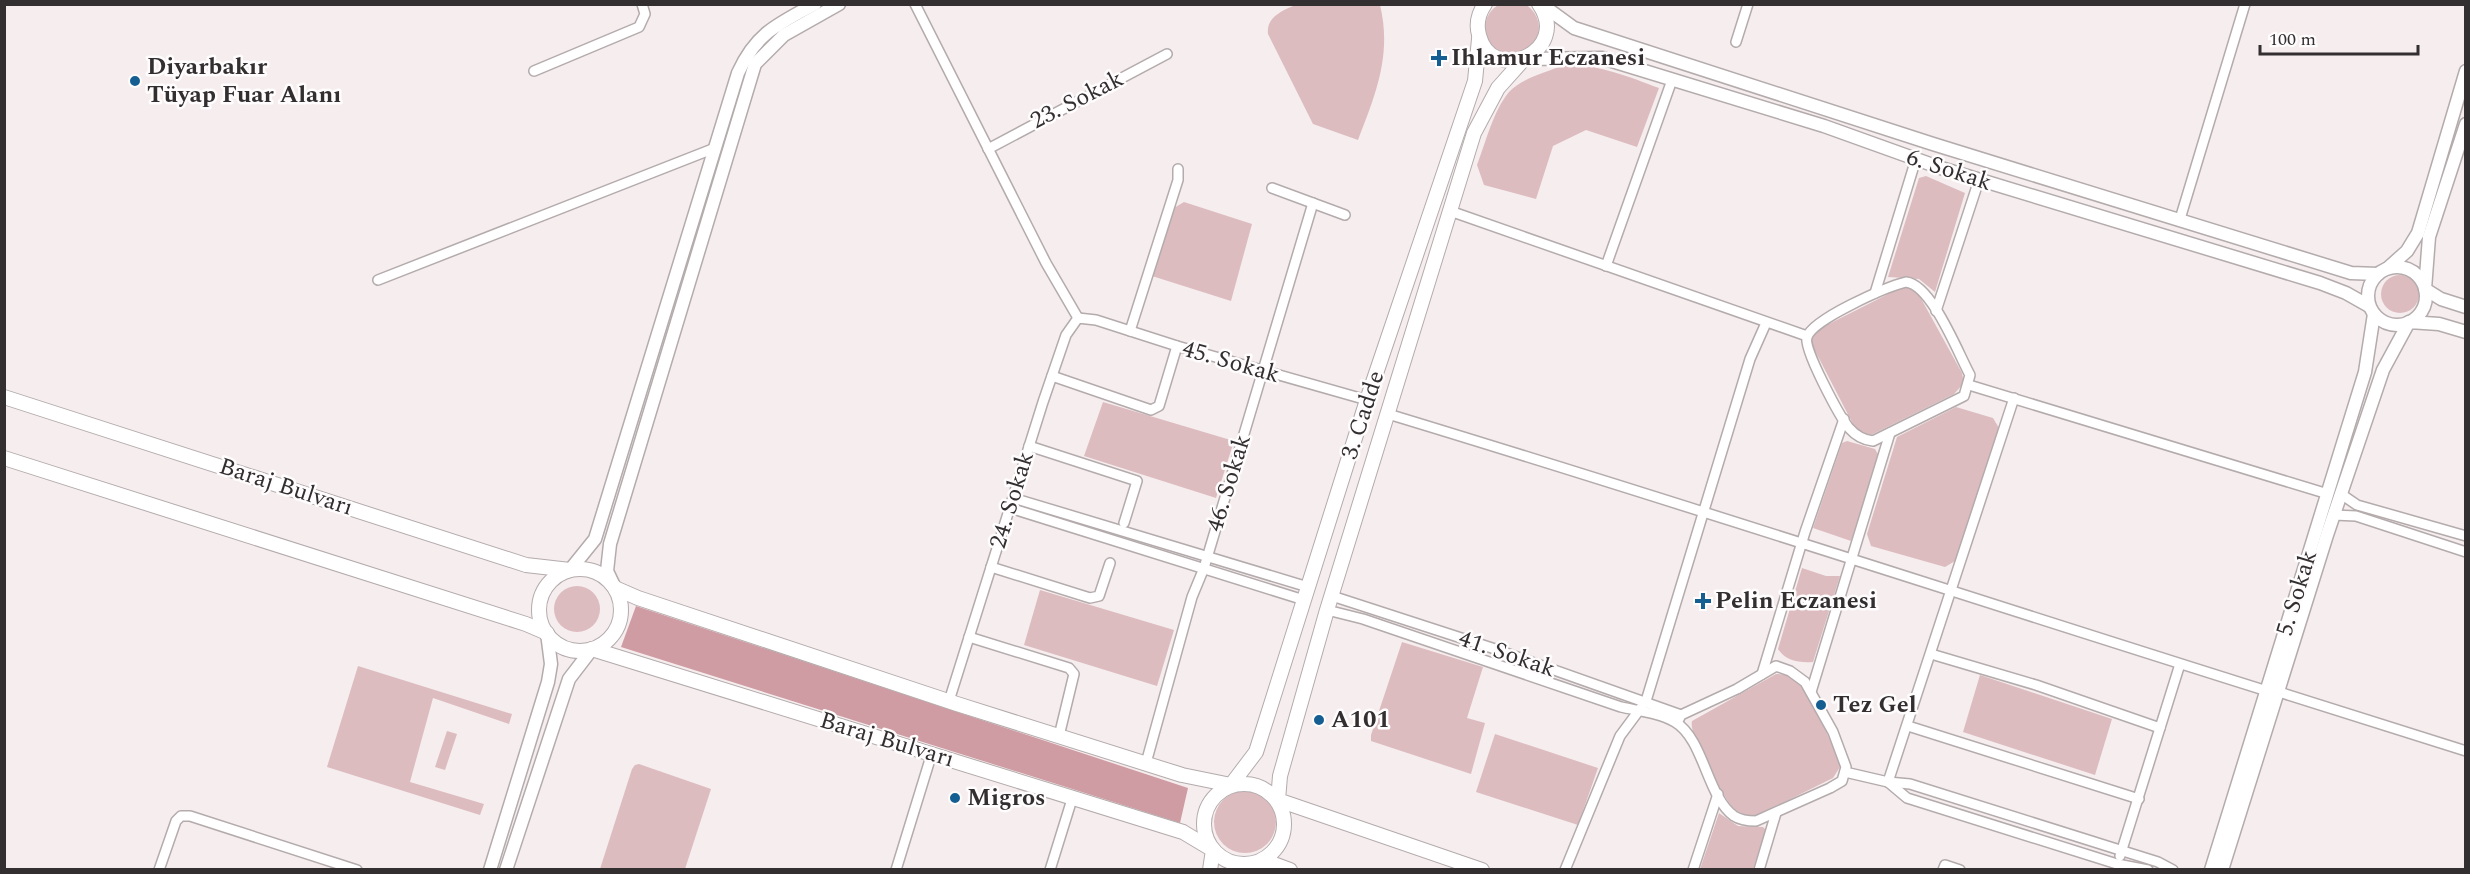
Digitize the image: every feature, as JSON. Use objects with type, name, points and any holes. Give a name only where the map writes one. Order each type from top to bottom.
[{"type":"main road","name":"3. Cadde","points":[[1278,800],[1280,776],[1327,610],[1474,133],[1498,88],[1524,59],[1540,46],[1545,36],[1545,16],[1540,4]]},
{"type":"main road","name":"3. Cadde","points":[[1232,785],[1256,752],[1367,400],[1475,81],[1480,9]]},
{"type":"main road","points":[[1479,39],[1492,55],[1503,60],[1524,59]]},
{"type":"main road","name":"Baraj Bulvarı","points":[[4,397],[526,564],[570,570]]},
{"type":"main road","points":[[4,458],[375,574],[526,624],[547,633],[567,648],[592,649],[612,635],[618,624],[620,600],[615,588]]},
{"type":"main road","points":[[547,633],[539,609],[542,596],[553,580],[570,570],[583,569],[596,572],[615,588],[638,598],[949,701],[1146,763],[1232,785],[1257,785],[1278,800],[1482,870]]},
{"type":"main road","name":"Baraj Bulvarı","points":[[592,649],[1072,796],[1183,832],[1213,850]]},
{"type":"main road","points":[[1232,785],[1211,801],[1205,813],[1206,839],[1213,850],[1223,859],[1236,864],[1290,870]]},
{"type":"main road","points":[[1259,865],[1274,852],[1283,833],[1284,813],[1278,800]]},
{"type":"main road","points":[[1210,870],[1213,850]]},
{"type":"street","points":[[534,71],[639,27],[645,14],[642,4]]},
{"type":"street","points":[[570,570],[595,539],[738,73],[749,49],[785,20],[815,4]]},
{"type":"street","points":[[615,588],[607,571],[610,544],[755,64],[784,34],[839,4]]},
{"type":"street","points":[[915,4],[988,149],[1078,318]]},
{"type":"street","name":"6. Sokak","points":[[1540,4],[1574,28],[1933,144],[2351,273],[2383,271]]},
{"type":"street","points":[[1736,42],[1748,4]]},
{"type":"street","points":[[2180,219],[2245,4]]},
{"type":"street","name":"23. Sokak","points":[[988,149],[1167,54]]},
{"type":"street","name":"6. Sokak","points":[[1524,59],[1602,58],[1824,126],[1979,180],[2320,283],[2346,292],[2371,310]]},
{"type":"street","points":[[2466,71],[2418,233],[2407,251],[2368,287],[2371,310],[2390,324],[2409,322],[2439,324],[2466,332]]},
{"type":"street","points":[[1606,266],[1672,80]]},
{"type":"street","points":[[2409,322],[2423,309],[2429,237],[2466,124]]},
{"type":"street","points":[[378,280],[715,148]]},
{"type":"street","points":[[1875,293],[1916,159]]},
{"type":"street","points":[[1130,331],[1178,180],[1178,169]]},
{"type":"street","points":[[1936,311],[1979,180]]},
{"type":"street","points":[[1272,188],[1345,215]]},
{"type":"street","name":"46. Sokak","points":[[1146,763],[1192,597],[1204,568],[1313,203]]},
{"type":"street","points":[[1449,211],[1807,336]]},
{"type":"street","points":[[2383,271],[2397,266],[2415,273],[2425,290],[2441,299],[2466,307]]},
{"type":"street","points":[[1913,283],[1925,293],[1936,311],[1970,375],[1964,396],[1873,441],[1862,439],[1844,419],[1805,345],[1807,336],[1815,326],[1894,285],[1913,283]]},
{"type":"street","name":"5. Sokak","points":[[2222,870],[2303,593],[2328,494],[2365,372],[2371,310]]},
{"type":"street","name":"45. Sokak","points":[[1078,318],[1096,320],[1263,372],[1367,400]]},
{"type":"street","name":"24. Sokak","points":[[949,701],[1052,376],[1066,335],[1078,318]]},
{"type":"street","name":"5. Sokak","points":[[2303,593],[2334,515],[2383,370],[2409,322]]},
{"type":"street","points":[[1565,870],[1620,736],[1636,710],[1646,701],[1656,660],[1706,510],[1750,359],[1766,323]]},
{"type":"street","points":[[1052,376],[1151,410],[1158,406],[1177,346]]},
{"type":"street","points":[[1969,385],[2328,494]]},
{"type":"street","points":[[1888,782],[2014,398]]},
{"type":"street","points":[[1388,414],[1706,510],[1852,561],[2466,751]]},
{"type":"street","points":[[1762,674],[1801,544],[1844,419]]},
{"type":"street","points":[[1811,692],[1890,433]]},
{"type":"street","points":[[1029,446],[1137,481],[1124,523]]},
{"type":"street","points":[[2341,494],[2357,505],[2466,536]]},
{"type":"street","points":[[1013,498],[1207,556],[1306,593]]},
{"type":"street","points":[[1010,508],[1204,568],[1306,593]]},
{"type":"street","points":[[2334,515],[2356,516],[2466,552]]},
{"type":"street","points":[[991,567],[1090,598],[1099,596],[1110,563]]},
{"type":"street","name":"41. Sokak","points":[[1332,596],[1646,701],[1679,719]]},
{"type":"street","name":"41. Sokak","points":[[1327,610],[1362,619],[1636,710],[1679,719]]},
{"type":"street","points":[[490,870],[548,682],[551,664],[547,633]]},
{"type":"street","points":[[969,637],[1069,668],[1074,674],[1059,736]]},
{"type":"street","points":[[506,870],[562,696],[577,666],[592,649]]},
{"type":"street","points":[[1931,654],[2036,685],[2160,728]]},
{"type":"street","points":[[2116,867],[2180,664]]},
{"type":"street","points":[[1776,666],[1790,670],[1805,682],[1811,692],[1833,732],[1846,767],[1842,781],[1756,821],[1733,816],[1718,794],[1679,719],[1776,666]]},
{"type":"street","name":"5. Sokak","points":[[2211,870],[2273,692]]},
{"type":"street","points":[[1908,726],[2139,798]]},
{"type":"street","points":[[896,870],[932,753]]},
{"type":"street","points":[[1845,772],[1888,782],[1910,783],[2158,862],[2173,870]]},
{"type":"street","points":[[1888,782],[1906,798],[2116,867],[2148,870]]},
{"type":"street","points":[[1693,870],[1718,794]]},
{"type":"street","points":[[1050,870],[1072,796]]},
{"type":"street","points":[[1759,870],[1776,813]]},
{"type":"street","points":[[159,870],[176,820],[181,816],[190,816],[357,870]]},
{"type":"street","points":[[1943,870],[1945,865],[1960,870]]},
{"type":"shaded area","points":[[1512,1],[1522,3],[1531,9],[1537,18],[1539,28],[1537,38],[1531,47],[1522,53],[1512,55],[1502,53],[1493,47],[1487,38],[1485,28],[1487,18],[1493,9],[1502,3]]},
{"type":"shaded area","points":[[1295,5],[1380,5],[1384,40],[1383,57],[1376,90],[1358,140],[1313,124],[1268,34],[1272,19],[1280,12]]},
{"type":"shaded area","points":[[1564,65],[1589,66],[1624,75],[1659,88],[1637,147],[1586,130],[1553,146],[1536,199],[1484,185],[1477,165],[1494,117],[1503,100],[1514,87]]},
{"type":"shaded area","points":[[1926,176],[1965,193],[1935,292],[1919,279],[1888,277],[1919,178]]},
{"type":"shaded area","points":[[1184,202],[1252,224],[1231,301],[1152,276],[1174,208]]},
{"type":"shaded area","points":[[2400,275],[2414,280],[2419,294],[2414,308],[2400,313],[2386,308],[2381,294],[2386,280]]},
{"type":"shaded area","points":[[1909,287],[1918,293],[1962,373],[1964,383],[1954,394],[1871,435],[1862,435],[1855,428],[1810,341],[1815,331],[1900,288]]},
{"type":"shaded area","points":[[1103,402],[1234,441],[1216,498],[1084,456]]},
{"type":"shaded area","points":[[1956,407],[1993,418],[1999,428],[1955,561],[1945,567],[1871,546],[1867,534],[1897,437]]},
{"type":"shaded area","points":[[1847,441],[1875,449],[1879,456],[1851,541],[1813,528],[1842,443]]},
{"type":"shaded area","points":[[1802,568],[1826,576],[1840,576],[1813,662],[1793,660],[1778,649]]},
{"type":"shaded area","points":[[577,586],[593,593],[600,609],[593,625],[577,632],[561,625],[554,609],[561,593]]},
{"type":"shaded area","points":[[1040,590],[1174,630],[1157,686],[1024,645]]},
{"type":"shaded area","points":[[636,606],[1188,788],[1180,823],[621,647]]},
{"type":"shaded area","points":[[1402,642],[1483,667],[1467,718],[1485,723],[1471,774],[1371,741]]},
{"type":"shaded area","points":[[358,666],[512,714],[509,724],[433,698],[410,782],[484,804],[480,815],[327,767]]},
{"type":"shaded area","points":[[1776,674],[1791,677],[1803,688],[1822,723],[1840,767],[1833,778],[1754,817],[1737,811],[1727,800],[1700,751],[1692,728],[1692,721]]},
{"type":"shaded area","points":[[1980,675],[2112,719],[2095,775],[1963,732]]},
{"type":"shaded area","points":[[447,731],[457,734],[445,770],[435,767]]},
{"type":"shaded area","points":[[1495,734],[1598,768],[1578,825],[1476,792]]},
{"type":"shaded area","points":[[639,764],[711,789],[685,869],[600,869],[632,769]]},
{"type":"shaded area","points":[[1245,791],[1257,793],[1267,800],[1274,810],[1276,822],[1274,834],[1267,844],[1257,851],[1245,853],[1233,851],[1223,844],[1216,834],[1214,822],[1216,810],[1223,800],[1233,793]]},
{"type":"shaded area","points":[[1719,813],[1738,826],[1763,827],[1766,830],[1753,869],[1700,869]]},
{"type":"place","name":"Ihlamur Eczanesi","points":[[1439,58]]},
{"type":"place","name":"Diyarbakır Tüyap Fuar Alanı","points":[[135,81]]},
{"type":"place","name":"Pelin Eczanesi","points":[[1703,601]]},
{"type":"place","name":"Tez Gel","points":[[1821,705]]},
{"type":"place","name":"A101","points":[[1319,720]]},
{"type":"place","name":"Migros","points":[[955,798]]}]
